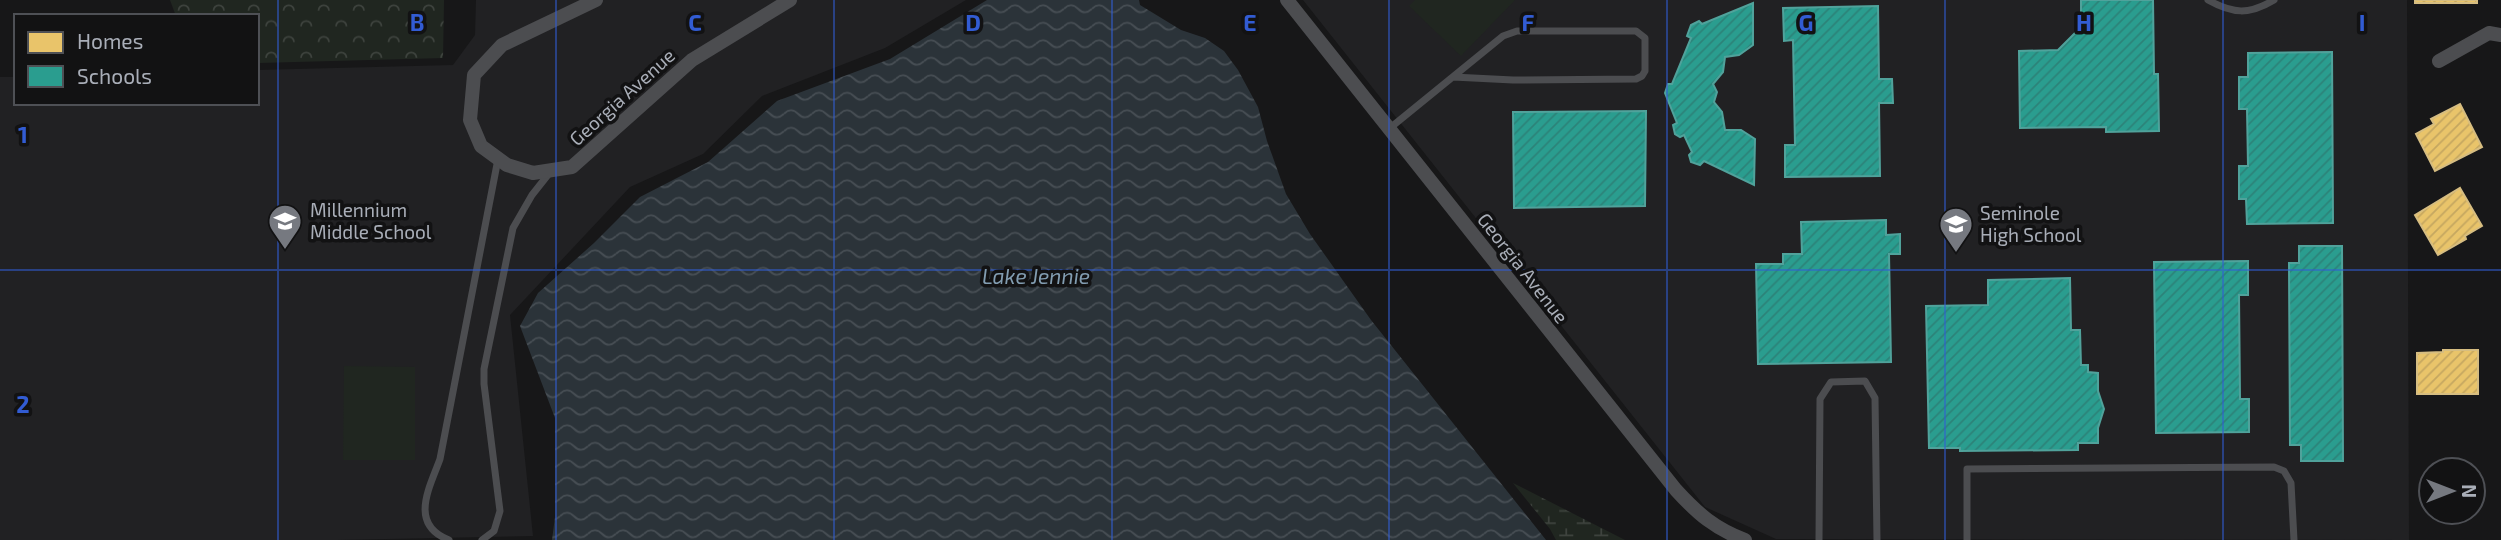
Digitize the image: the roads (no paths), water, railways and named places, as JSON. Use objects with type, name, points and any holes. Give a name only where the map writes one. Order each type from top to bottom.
[{"type":"street","name":"Georgia Avenue","points":[[596,0],[502,45],[474,75],[470,120],[481,146],[507,165],[533,173],[572,167],[692,60],[790,0]]},
{"type":"street","name":"Georgia Avenue","points":[[1287,0],[1676,491],[1699,516],[1722,531],[1745,540]]},
{"type":"street","points":[[2439,61],[2489,33],[2501,35]]},
{"type":"lane","points":[[2207,0],[2231,12],[2259,9],[2274,0]]},
{"type":"lane","points":[[1389,129],[1503,36],[1517,31],[1636,31],[1645,38],[1645,71],[1636,79],[1513,80],[1453,77]]},
{"type":"lane","points":[[449,540],[437,534],[430,526],[424,506],[440,459],[498,159]]},
{"type":"lane","points":[[482,540],[494,530],[500,511],[484,369],[513,228],[532,195],[551,170]]},
{"type":"lane","points":[[1819,540],[1820,399],[1831,382],[1865,381],[1875,398],[1877,540]]},
{"type":"lane","points":[[1967,540],[1966,468],[2260,467],[2274,467],[2284,471],[2291,483],[2294,540]]},
{"type":"water","name":"Lake Jennie","points":[[987,0],[1139,0],[1140,5],[1181,30],[1205,38],[1224,51],[1238,70],[1258,107],[1286,194],[1310,234],[1371,320],[1546,540],[552,540],[555,517],[555,418],[520,326],[538,293],[640,197],[708,162],[777,101],[890,59]]},
{"type":"place","name":"Millennium Middle School","points":[[285,251]]},
{"type":"place","name":"Seminole High School","points":[[1956,254]]}]
